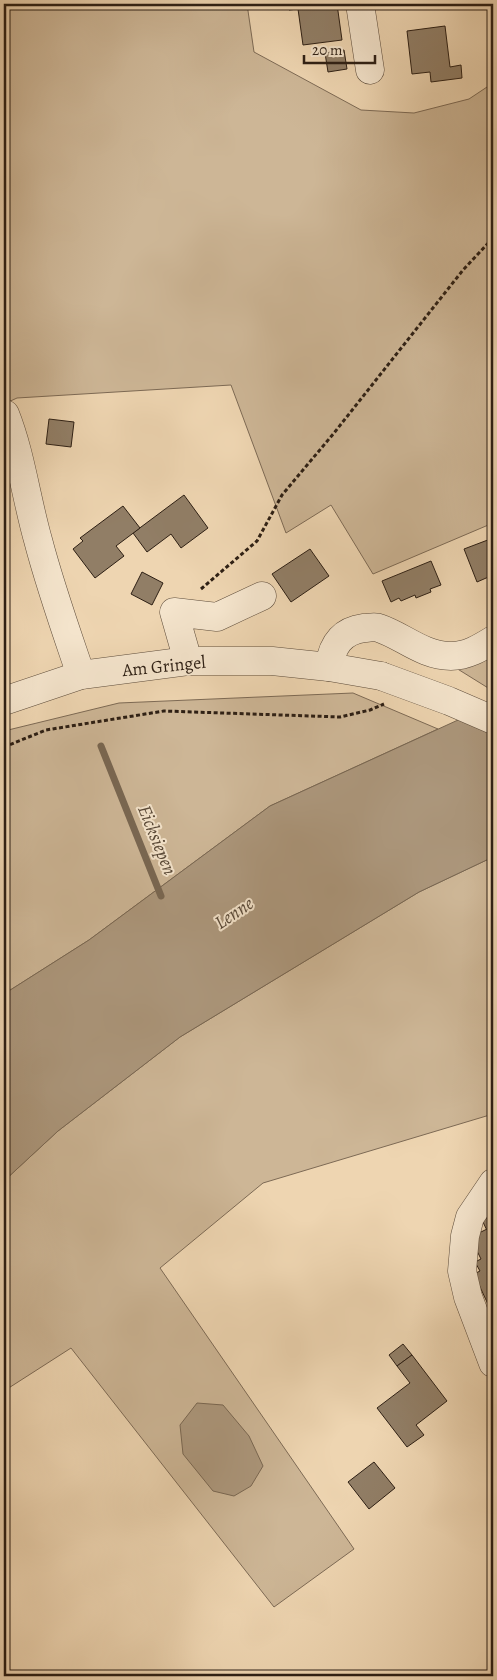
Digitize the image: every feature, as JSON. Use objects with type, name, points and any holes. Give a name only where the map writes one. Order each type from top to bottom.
[{"type":"street","points":[[360,4],[370,70]]},
{"type":"street","points":[[5,414],[14,437],[46,571],[81,675]]},
{"type":"street","points":[[188,661],[174,612],[217,616],[262,596]]},
{"type":"street","points":[[328,667],[331,653],[343,635],[357,629],[378,627],[425,651],[450,656],[472,652],[493,640]]},
{"type":"street","name":"Am Gringel","points":[[4,700],[81,675],[188,661],[272,661],[328,667],[381,676],[449,701],[493,720]]},
{"type":"street","points":[[493,1183],[470,1217],[465,1236],[462,1271],[468,1297],[493,1363]]},
{"type":"path","points":[[174,612],[257,541],[282,495],[334,433],[463,270],[493,238]]},
{"type":"path","points":[[4,747],[46,730],[164,711],[340,717],[370,710],[388,702]]},
{"type":"shaded area","points":[[4,4],[247,4],[254,52],[361,110],[414,113],[469,99],[493,83],[493,523],[373,574],[331,505],[286,533],[231,385],[17,398],[4,404]]},
{"type":"shaded area","points":[[493,649],[493,691],[456,668]]},
{"type":"shaded area","points":[[353,693],[438,729],[270,806],[89,940],[4,994],[4,731],[119,703]]},
{"type":"shaded area","points":[[493,857],[493,1114],[263,1183],[160,1268],[354,1549],[274,1607],[71,1348],[4,1391],[4,1181],[58,1131],[180,1037],[419,892]]},
{"type":"water","name":"Lenne","points":[[493,704],[493,857],[419,892],[180,1037],[58,1131],[4,1181],[4,994],[89,940],[270,806]]},
{"type":"water","points":[[197,1403],[223,1405],[249,1436],[263,1466],[251,1486],[234,1496],[213,1491],[183,1454],[180,1425]]},
{"type":"building","points":[[288,4],[311,4],[312,6],[337,4],[342,40],[303,45],[298,9],[289,10]]},
{"type":"building","points":[[445,26],[450,67],[461,65],[462,78],[431,82],[430,72],[412,74],[407,31]]},
{"type":"building","points":[[344,50],[347,69],[328,72],[325,53]]},
{"type":"building","points":[[49,419],[74,422],[71,447],[46,444]]},
{"type":"building","points":[[184,495],[208,528],[181,548],[171,534],[147,552],[133,533]]},
{"type":"building","points":[[123,506],[140,528],[116,546],[124,556],[95,578],[73,549],[83,541],[80,538]]},
{"type":"building","points":[[493,538],[493,575],[477,582],[464,549]]},
{"type":"building","points":[[310,549],[329,576],[291,602],[272,574]]},
{"type":"building","points":[[431,561],[441,585],[430,589],[431,592],[416,598],[415,595],[401,601],[399,598],[391,602],[382,581]]},
{"type":"building","points":[[142,572],[163,583],[152,605],[131,594]]},
{"type":"building","points":[[493,1215],[493,1243],[482,1220]]},
{"type":"building","points":[[487,1229],[493,1243],[493,1315],[474,1274],[480,1271],[475,1262],[481,1259],[476,1249],[477,1234]]},
{"type":"building","points":[[403,1344],[412,1355],[397,1366],[389,1355]]},
{"type":"building","points":[[412,1355],[447,1401],[416,1425],[424,1435],[407,1447],[377,1408],[410,1383],[397,1366]]},
{"type":"building","points":[[374,1462],[395,1488],[369,1509],[348,1482]]},
{"type":"waterway","name":"Eicksiepen","points":[[101,746],[161,896]]}]
